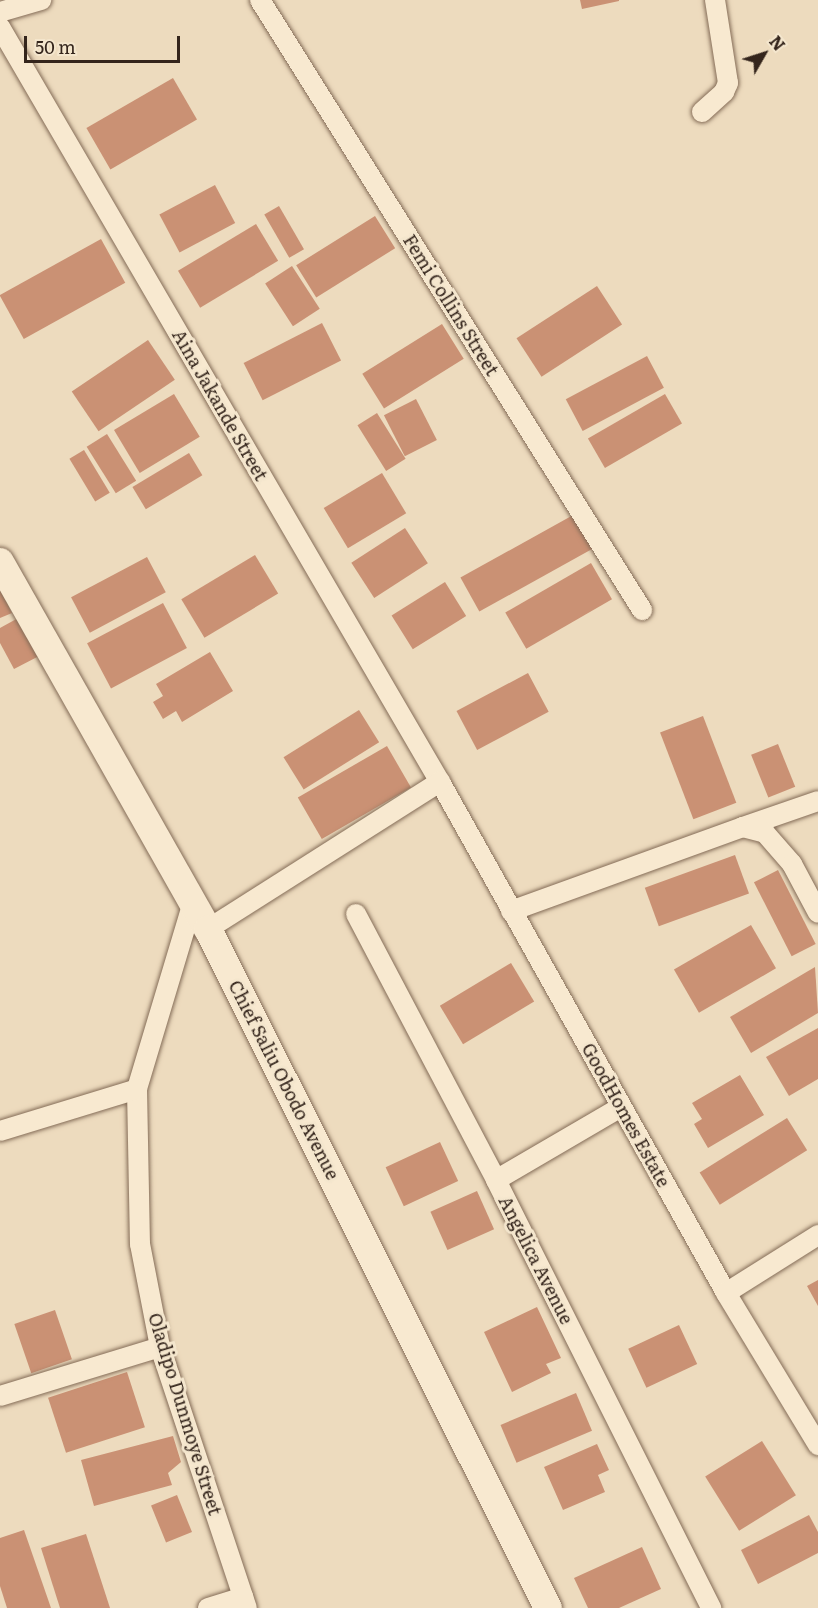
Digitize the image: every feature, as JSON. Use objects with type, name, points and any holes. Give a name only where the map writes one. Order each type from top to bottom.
[{"type":"street","points":[[0,12],[41,0]]},
{"type":"street","name":"Femi Collins Street","points":[[260,0],[642,610]]},
{"type":"street","points":[[702,112],[728,84],[715,0]]},
{"type":"street","name":"Aina Jakande Street","points":[[0,27],[440,782]]},
{"type":"street","name":"Chief Saliu Obodo Avenue","points":[[0,562],[208,929],[548,1608]]},
{"type":"street","points":[[208,929],[440,782]]},
{"type":"street","name":"GoodHomes Estate","points":[[440,782],[726,1293],[818,1445]]},
{"type":"street","points":[[511,911],[818,801]]},
{"type":"street","points":[[743,827],[765,833],[792,864],[818,913]]},
{"type":"street","name":"Oladipo Dunmoye Street","points":[[193,902],[136,1089],[140,1244],[160,1347],[245,1603]]},
{"type":"street","name":"Angelica Avenue","points":[[356,914],[496,1180],[711,1608]]},
{"type":"street","points":[[0,1131],[136,1089]]},
{"type":"street","points":[[496,1180],[621,1107]]},
{"type":"street","points":[[726,1293],[818,1235]]},
{"type":"street","points":[[0,1396],[160,1347]]},
{"type":"street","points":[[208,1608],[245,1603]]},
{"type":"building","points":[[580,0],[619,0],[619,1],[582,9]]},
{"type":"building","points":[[173,78],[197,120],[110,170],[86,128]]},
{"type":"building","points":[[215,185],[235,223],[180,253],[159,215]]},
{"type":"building","points":[[279,206],[304,249],[289,258],[264,214]]},
{"type":"building","points":[[375,216],[395,248],[316,298],[296,265]]},
{"type":"building","points":[[256,224],[278,261],[200,308],[178,271]]},
{"type":"building","points":[[101,239],[125,283],[24,339],[0,295]]},
{"type":"building","points":[[292,266],[320,309],[293,326],[265,283]]},
{"type":"building","points":[[597,286],[622,325],[542,377],[516,338]]},
{"type":"building","points":[[322,323],[341,360],[263,400],[244,363]]},
{"type":"building","points":[[442,324],[464,359],[384,409],[362,374]]},
{"type":"building","points":[[148,340],[175,380],[99,431],[72,391]]},
{"type":"building","points":[[647,356],[664,388],[583,431],[566,399]]},
{"type":"building","points":[[174,394],[200,437],[140,473],[114,430]]},
{"type":"building","points":[[665,394],[682,423],[605,468],[588,439]]},
{"type":"building","points":[[416,399],[437,440],[405,456],[384,415]]},
{"type":"building","points":[[377,413],[406,459],[386,471],[357,425]]},
{"type":"building","points":[[107,434],[136,481],[116,493],[87,447]]},
{"type":"building","points":[[84,450],[110,493],[95,502],[69,459]]},
{"type":"building","points":[[189,453],[202,475],[146,509],[132,487]]},
{"type":"building","points":[[382,473],[406,513],[348,548],[324,508]]},
{"type":"building","points":[[575,514],[594,548],[479,612],[460,578]]},
{"type":"building","points":[[405,528],[428,563],[374,598],[351,563]]},
{"type":"building","points":[[255,555],[278,594],[204,638],[181,599]]},
{"type":"building","points":[[147,557],[166,592],[90,633],[71,597]]},
{"type":"building","points":[[591,563],[612,599],[526,649],[505,612]]},
{"type":"building","points":[[445,582],[466,616],[413,649],[392,615]]},
{"type":"building","points":[[0,589],[12,613],[0,618]]},
{"type":"building","points":[[163,603],[187,648],[111,688],[87,643]]},
{"type":"building","points":[[20,617],[41,655],[14,669],[0,643],[0,628]]},
{"type":"building","points":[[210,652],[233,691],[182,722],[176,711],[163,719],[153,702],[163,696],[156,684]]},
{"type":"building","points":[[528,673],[549,712],[477,750],[456,711]]},
{"type":"building","points":[[359,710],[379,742],[304,789],[284,757]]},
{"type":"building","points":[[703,716],[736,803],[693,819],[660,732]]},
{"type":"building","points":[[778,744],[795,787],[768,798],[751,755]]},
{"type":"building","points":[[387,746],[411,788],[322,839],[298,798]]},
{"type":"building","points":[[735,855],[749,894],[659,926],[645,888]]},
{"type":"building","points":[[778,870],[816,944],[792,956],[754,882]]},
{"type":"building","points":[[751,925],[776,968],[699,1013],[674,970]]},
{"type":"building","points":[[511,963],[534,1002],[463,1044],[440,1006]]},
{"type":"building","points":[[815,967],[818,1013],[751,1053],[730,1017]]},
{"type":"building","points":[[818,1028],[818,1079],[789,1096],[766,1057]]},
{"type":"building","points":[[740,1075],[764,1115],[708,1148],[694,1124],[702,1119],[692,1103]]},
{"type":"building","points":[[787,1118],[807,1150],[720,1205],[700,1173]]},
{"type":"building","points":[[440,1142],[458,1181],[404,1206],[386,1167]]},
{"type":"building","points":[[477,1191],[494,1229],[447,1250],[430,1212]]},
{"type":"building","points":[[818,1280],[818,1306],[807,1286]]},
{"type":"building","points":[[537,1307],[561,1358],[546,1364],[551,1373],[512,1392],[484,1332]]},
{"type":"building","points":[[55,1310],[72,1359],[31,1373],[14,1324]]},
{"type":"building","points":[[679,1325],[697,1364],[646,1388],[628,1349]]},
{"type":"building","points":[[127,1372],[145,1427],[66,1453],[48,1398]]},
{"type":"building","points":[[576,1393],[592,1431],[517,1463],[501,1425]]},
{"type":"building","points":[[173,1436],[181,1462],[168,1473],[172,1485],[94,1506],[81,1460]]},
{"type":"building","points":[[762,1441],[796,1495],[739,1531],[705,1477]]},
{"type":"building","points":[[597,1444],[609,1470],[598,1475],[605,1492],[563,1510],[544,1467]]},
{"type":"building","points":[[177,1495],[192,1532],[166,1543],[151,1505]]},
{"type":"building","points":[[809,1515],[818,1532],[818,1553],[758,1584],[741,1550]]},
{"type":"building","points":[[24,1530],[51,1608],[7,1608],[0,1586],[0,1538]]},
{"type":"building","points":[[86,1534],[110,1608],[60,1608],[41,1548]]},
{"type":"building","points":[[642,1547],[661,1589],[619,1608],[588,1608],[574,1578]]}]
